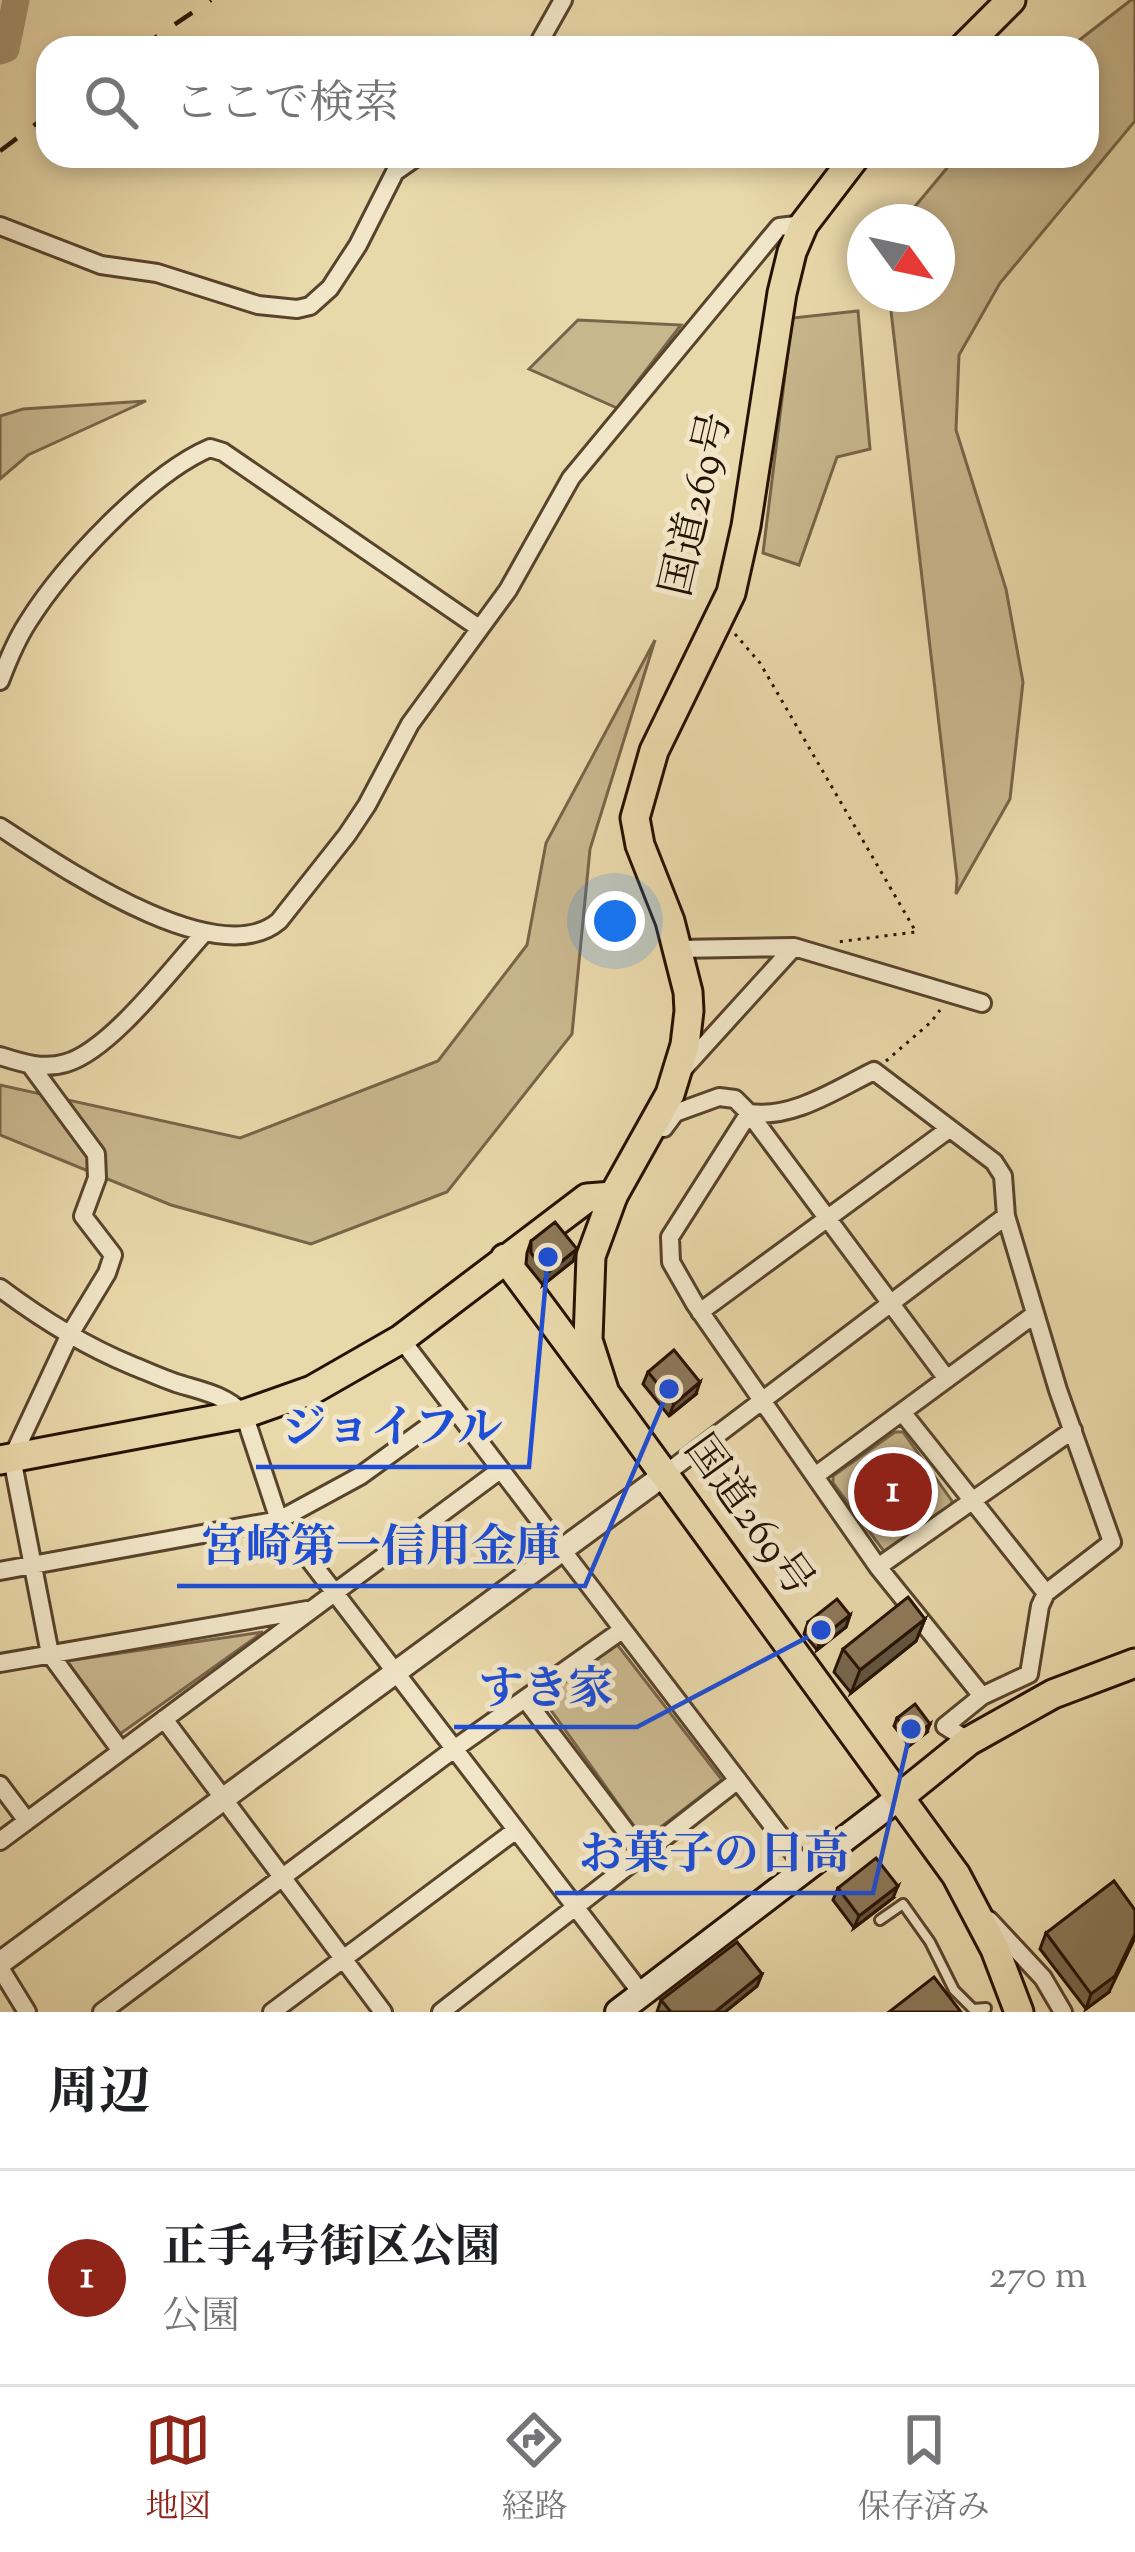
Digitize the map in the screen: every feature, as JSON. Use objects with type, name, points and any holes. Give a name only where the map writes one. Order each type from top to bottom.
[{"type":"main road","points":[[975,36],[1011,0]]},
{"type":"main road","name":"国道269号","points":[[847,168],[803,224],[791,252],[731,593],[654,751],[634,818],[670,921],[688,992],[688,1011],[685,1045],[670,1094],[613,1196],[591,1256],[588,1340],[605,1394],[956,1875],[995,1949],[1019,2012]]},
{"type":"main road","points":[[6,1459],[244,1414],[312,1390],[401,1339],[587,1198],[613,1196]]},
{"type":"main road","points":[[505,1258],[605,1394]]},
{"type":"main road","points":[[618,2012],[969,1741],[1053,1694],[1135,1663]]},
{"type":"street","points":[[543,36],[563,0]]},
{"type":"street","points":[[0,226],[101,266],[157,272],[258,304],[297,309],[310,306],[330,288],[401,168]]},
{"type":"street","points":[[0,827],[144,912],[205,932],[247,936],[267,932],[347,835],[410,724],[508,590],[571,478],[779,227],[803,224]]},
{"type":"street","points":[[0,681],[28,621],[100,535],[149,486],[210,448],[223,452],[479,628]]},
{"type":"street","points":[[0,1056],[31,1066],[66,1063],[92,1050],[205,932]]},
{"type":"street","points":[[675,1077],[794,947]]},
{"type":"street","points":[[677,949],[794,947],[982,1003]]},
{"type":"street","points":[[31,1066],[96,1154],[97,1178],[82,1216],[113,1255],[6,1459],[34,1565],[50,1654],[121,1751]]},
{"type":"street","points":[[749,1113],[795,1109],[874,1071],[994,1162],[1003,1176],[1006,1216],[1035,1314],[1112,1542],[1046,1593],[1028,1674],[982,1696],[945,1726],[969,1741]]},
{"type":"street","points":[[613,1196],[675,1113],[718,1097],[735,1099],[947,1379]]},
{"type":"street","points":[[749,1113],[670,1238],[671,1262],[700,1312],[878,1568],[982,1696]]},
{"type":"street","points":[[700,1312],[949,1129]]},
{"type":"street","points":[[27,2012],[0,1966],[1006,1216]]},
{"type":"street","points":[[0,1288],[34,1314],[125,1363],[231,1401],[244,1414],[279,1520],[642,1994]]},
{"type":"street","points":[[814,1476],[1035,1314]]},
{"type":"street","points":[[401,1339],[805,1868]]},
{"type":"street","points":[[0,1571],[279,1520],[361,1476],[454,1408]]},
{"type":"street","points":[[902,1412],[1046,1593]]},
{"type":"street","points":[[878,1568],[1072,1430]]},
{"type":"street","points":[[0,1841],[500,1470]]},
{"type":"street","points":[[0,1663],[312,1609]]},
{"type":"street","points":[[102,2012],[622,1630]]},
{"type":"street","points":[[525,1699],[643,1855]]},
{"type":"street","points":[[164,1719],[383,2012]]},
{"type":"street","points":[[442,2012],[738,1780]]},
{"type":"street","points":[[0,1785],[27,1821]]},
{"type":"street","points":[[272,2012],[516,1830]]},
{"type":"street","points":[[956,1875],[992,1924],[1043,1978],[1063,2012]]},
{"type":"lane","points":[[880,1920],[903,1904],[930,1942],[954,1990],[974,2009],[986,2008]]},
{"type":"path","points":[[720,616],[760,662],[916,932],[835,942]]},
{"type":"path","points":[[874,1071],[931,1022],[951,994]]},
{"type":"shaded area","points":[[1135,0],[1135,121],[1099,164],[1099,36],[1084,36]]},
{"type":"shaded area","points":[[947,168],[1096,168],[1000,283],[959,355],[956,430],[1006,589],[1023,682],[1010,799],[956,894],[891,312],[955,312],[955,204],[917,204]]},
{"type":"shaded area","points":[[858,312],[870,449],[837,457],[799,565],[763,553],[792,318]]},
{"type":"shaded area","points":[[578,320],[681,325],[617,408],[529,369]]},
{"type":"shaded area","points":[[146,401],[28,455],[0,479],[0,416],[23,409]]},
{"type":"shaded area","points":[[655,640],[590,849],[572,1034],[447,1192],[311,1244],[171,1205],[0,1135],[0,1085],[240,1138],[438,1061],[527,945],[546,843]]},
{"type":"shaded area","points":[[895,1432],[903,1432],[952,1501],[886,1554],[833,1483],[833,1476]]},
{"type":"shaded area","points":[[263,1632],[120,1734],[67,1661]]},
{"type":"shaded area","points":[[616,1643],[722,1780],[644,1840],[543,1699]]},
{"type":"building","points":[[555,1222],[577,1249],[547,1273],[531,1253],[531,1241]]},
{"type":"building","points":[[674,1350],[700,1382],[674,1404],[648,1372]]},
{"type":"building","points":[[908,1597],[925,1619],[860,1670],[843,1649]]},
{"type":"building","points":[[837,1599],[850,1615],[821,1638],[808,1622]]},
{"type":"building","points":[[915,1704],[930,1724],[912,1738],[897,1718]]},
{"type":"building","points":[[876,1858],[898,1886],[859,1916],[838,1888]]},
{"type":"building","points":[[1114,1881],[1135,1910],[1135,1934],[1115,1976],[1091,1994],[1046,1933]]},
{"type":"building","points":[[737,1942],[762,1974],[715,2012],[671,2012],[661,2000]]},
{"type":"building","points":[[934,1977],[961,2012],[889,2012]]},
{"type":"waterway","points":[[0,51],[6,49],[16,0]]},
{"type":"railway","points":[[158,36],[211,0]]},
{"type":"railway","points":[[0,151],[36,124]]},
{"type":"place","name":"ジョイフル","points":[[548,1257]]},
{"type":"place","name":"宮崎第一信用金庫","points":[[669,1389]]},
{"type":"place","name":"正手4号街区公園","points":[[893,1492]]},
{"type":"place","name":"すき家","points":[[821,1630]]},
{"type":"place","name":"お菓子の日高","points":[[911,1729]]}]
